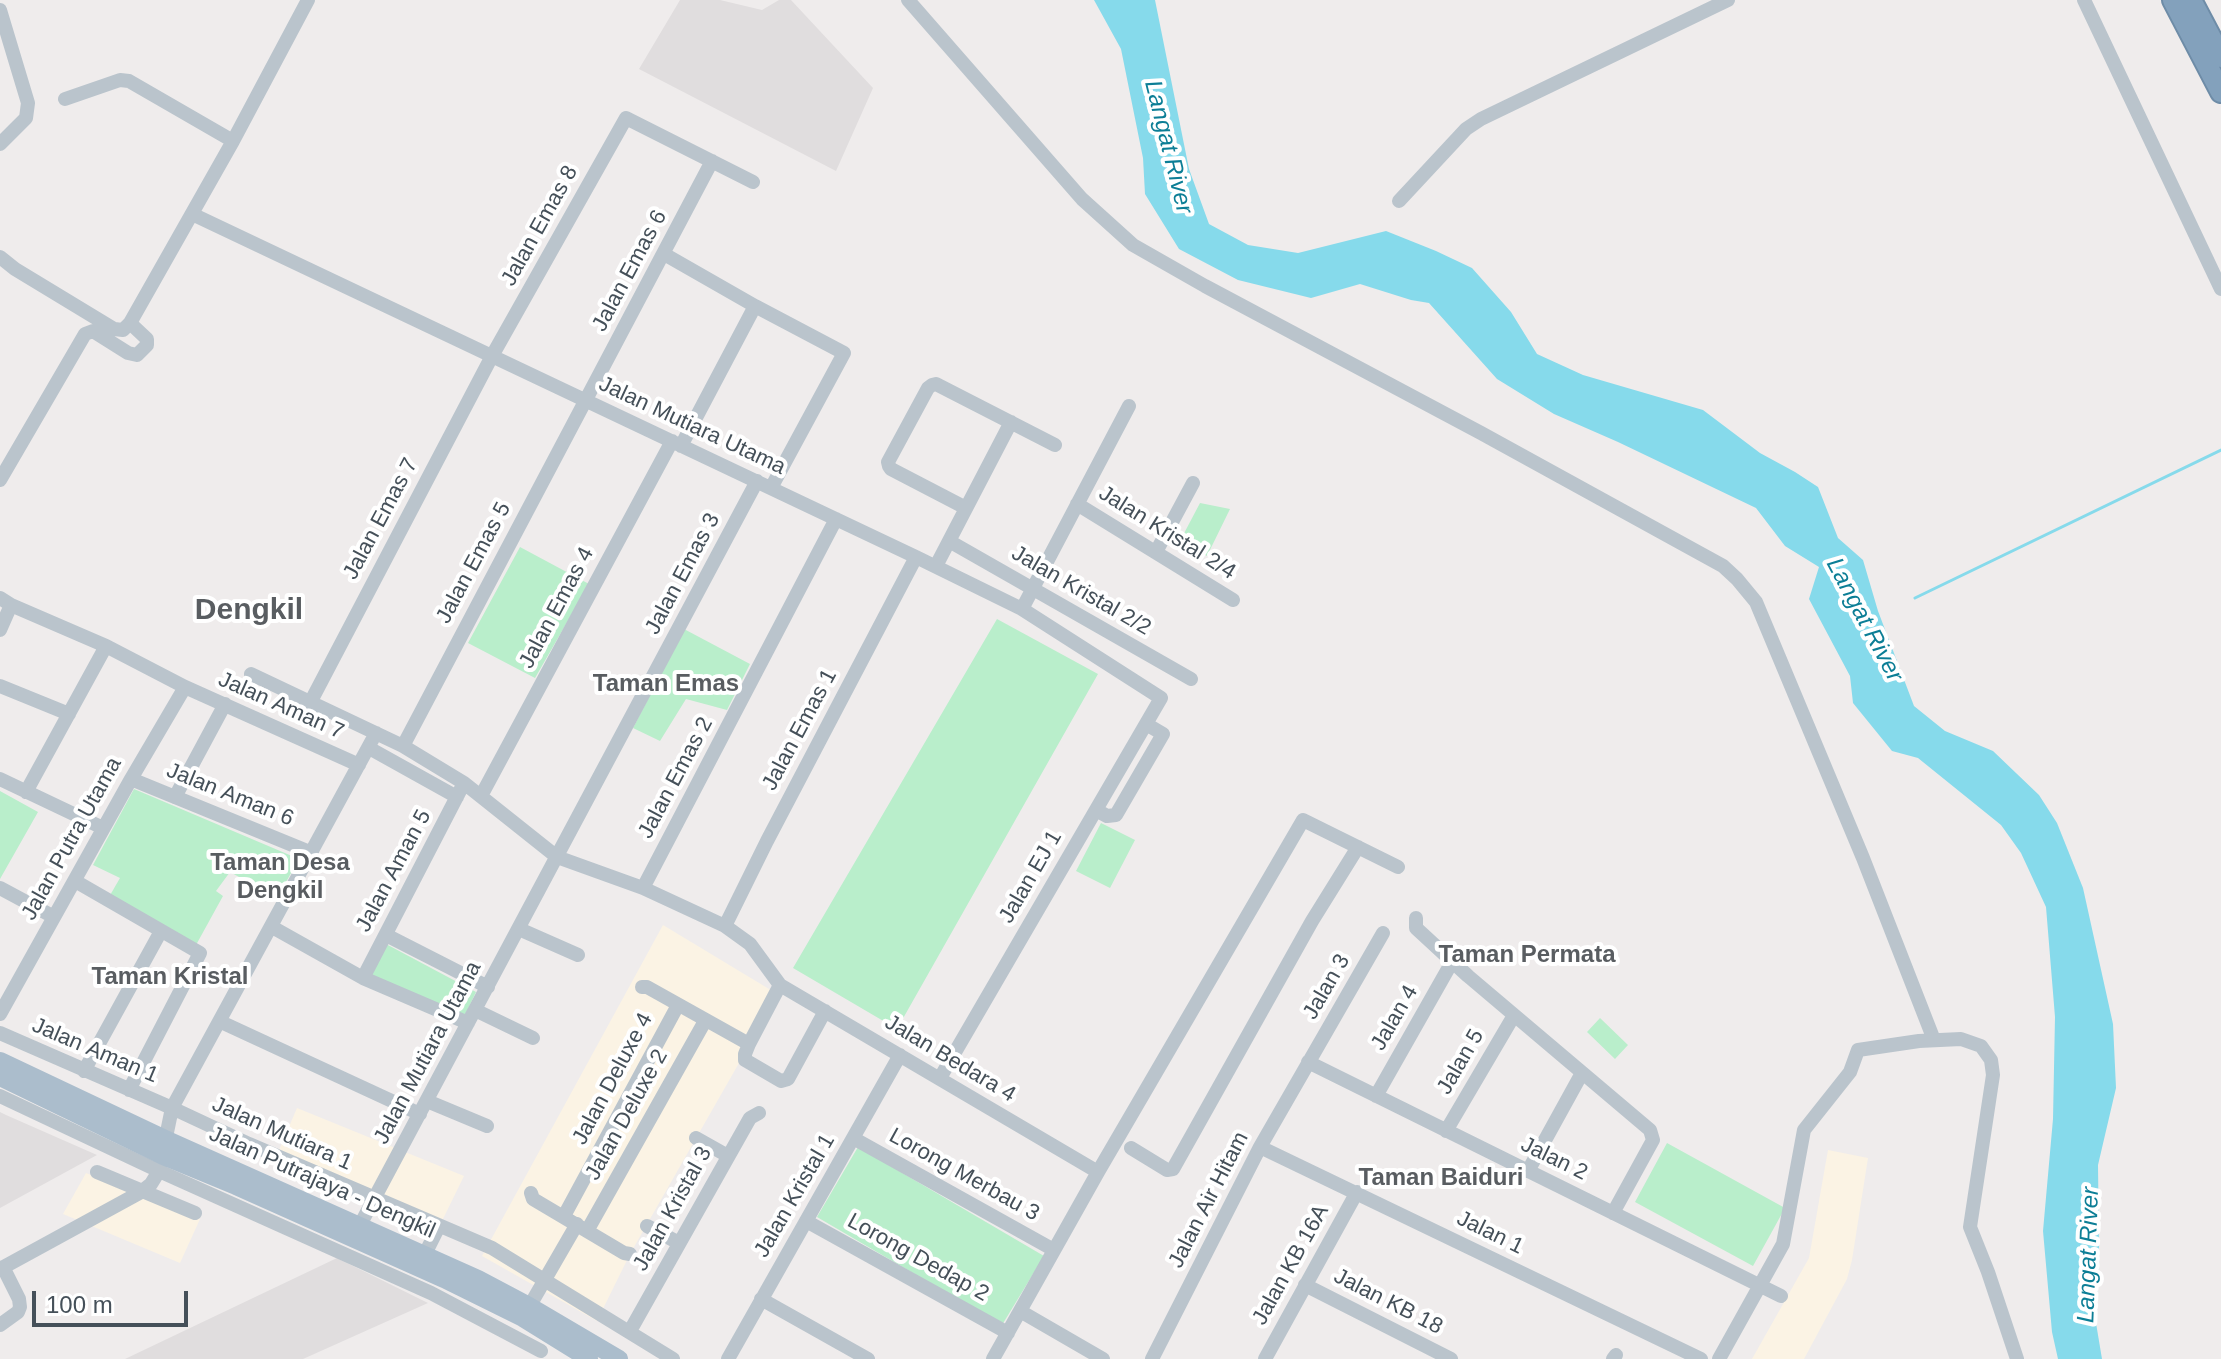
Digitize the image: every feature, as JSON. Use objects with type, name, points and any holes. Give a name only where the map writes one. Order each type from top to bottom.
[{"type":"highway","points":[[2173,0],[2221,92]]},
{"type":"highway","points":[[2191,0],[2221,57]]},
{"type":"main road","name":"Jalan Putrajaya - Dengkil","points":[[0,1061],[232,1194],[526,1312],[619,1359]]},
{"type":"main road","name":"Jalan Putrajaya - Dengkil","points":[[0,1077],[95,1132],[359,1227],[478,1279],[526,1312],[548,1345],[589,1359]]},
{"type":"street","points":[[0,257],[114,329],[123,330],[130,323],[233,141],[308,0]]},
{"type":"street","points":[[908,0],[1082,199],[1133,245],[1723,566],[1737,579],[1756,602],[1863,858],[1934,1040]]},
{"type":"street","points":[[1399,201],[1466,129],[1481,119],[1728,0]]},
{"type":"street","points":[[2084,0],[2221,289]]},
{"type":"street","points":[[0,10],[28,103],[26,118],[0,144]]},
{"type":"street","points":[[65,99],[120,80],[129,81],[233,141]]},
{"type":"street","name":"Jalan Emas 8","points":[[492,356],[626,118],[712,161]]},
{"type":"street","points":[[712,161],[753,182]]},
{"type":"street","name":"Jalan Emas 6","points":[[587,401],[712,161]]},
{"type":"street","name":"Jalan Mutiara Utama","points":[[192,214],[936,566],[1022,609],[1161,698]]},
{"type":"street","points":[[664,254],[844,353],[771,488]]},
{"type":"street","name":"Jalan Emas 4","points":[[481,796],[755,306]]},
{"type":"street","points":[[0,480],[85,334],[93,331],[128,353],[137,355],[147,345],[147,339],[130,323]]},
{"type":"street","name":"Jalan Emas 7","points":[[310,703],[492,356]]},
{"type":"street","points":[[966,508],[891,469],[888,462],[928,388],[936,384],[1055,445]]},
{"type":"street","name":"Jalan Emas 5","points":[[403,746],[587,401]]},
{"type":"street","points":[[1022,609],[1129,406]]},
{"type":"street","points":[[936,566],[1011,422]]},
{"type":"street","name":"Jalan Emas 3","points":[[557,857],[757,481]]},
{"type":"street","points":[[1156,552],[1193,483]]},
{"type":"street","name":"Jalan Kristal 2/4","points":[[1077,504],[1233,600]]},
{"type":"street","name":"Jalan Emas 2","points":[[643,888],[836,519]]},
{"type":"street","name":"Jalan Kristal 2/2","points":[[949,541],[1191,679]]},
{"type":"street","name":"Jalan Emas 1","points":[[725,926],[916,557]]},
{"type":"street","points":[[0,630],[6,602]]},
{"type":"street","name":"Jalan Aman 7","points":[[6,602],[359,765]]},
{"type":"street","points":[[26,792],[106,646]]},
{"type":"street","points":[[251,674],[403,746],[464,783],[557,857],[643,888],[725,926],[750,944],[780,985],[749,1044],[745,1060],[781,1081],[788,1079],[825,1011]]},
{"type":"street","points":[[0,686],[69,714]]},
{"type":"street","name":"Jalan Putra Utama","points":[[0,1014],[185,687]]},
{"type":"street","name":"Jalan EJ 1","points":[[940,1078],[1161,698]]},
{"type":"street","points":[[175,797],[225,704]]},
{"type":"street","points":[[0,1325],[20,1307],[19,1299],[2,1268],[151,1184],[163,1156],[172,1108],[376,733]]},
{"type":"street","points":[[369,748],[457,797]]},
{"type":"street","points":[[0,779],[103,828]]},
{"type":"street","name":"Jalan Aman 6","points":[[131,779],[312,853]]},
{"type":"street","name":"Jalan Aman 5","points":[[363,978],[464,783]]},
{"type":"street","points":[[993,1359],[1303,820],[1398,867]]},
{"type":"street","points":[[1131,1148],[1167,1170],[1173,1169],[1312,921],[1358,847]]},
{"type":"street","name":"Jalan Mutiara Utama","points":[[359,1227],[557,857]]},
{"type":"street","points":[[75,881],[199,951],[201,955],[129,1090]]},
{"type":"street","points":[[0,888],[54,917]]},
{"type":"street","points":[[1416,918],[1416,928],[1452,962],[1513,1017],[1650,1130],[1653,1140],[1613,1213]]},
{"type":"street","points":[[272,927],[363,978],[533,1038]]},
{"type":"street","points":[[519,929],[578,955]]},
{"type":"street","points":[[84,1071],[161,931]]},
{"type":"street","name":"Jalan 3","points":[[1308,1062],[1383,933]]},
{"type":"street","points":[[386,935],[488,987]]},
{"type":"street","name":"Jalan 4","points":[[1376,1096],[1452,962]]},
{"type":"street","name":"Jalan Bedara 4","points":[[780,985],[1098,1172]]},
{"type":"street","name":"Jalan Deluxe 4","points":[[642,987],[749,1044]]},
{"type":"street","name":"Jalan Deluxe 4","points":[[576,1224],[678,1005]]},
{"type":"street","name":"Jalan 5","points":[[1446,1131],[1513,1017]]},
{"type":"street","name":"Jalan Deluxe 2","points":[[576,1224],[705,1021]]},
{"type":"street","points":[[221,1022],[311,1064],[423,1108],[487,1126]]},
{"type":"street","name":"Jalan Aman 1","points":[[0,1033],[172,1108]]},
{"type":"street","points":[[1719,1359],[1783,1244],[1804,1130],[1850,1072],[1858,1050],[1961,1039],[1981,1046],[1991,1060],[1992,1088],[1970,1227],[2017,1359]]},
{"type":"street","name":"Jalan Kristal 1","points":[[728,1359],[900,1055]]},
{"type":"street","name":"Jalan 2","points":[[1308,1062],[1781,1296]]},
{"type":"street","name":"Jalan Air Hitam","points":[[1158,1357],[1260,1147],[1308,1062]]},
{"type":"street","points":[[1528,1171],[1582,1073]]},
{"type":"street","points":[[0,1096],[95,1132]]},
{"type":"street","name":"Jalan Mutiara 1","points":[[172,1108],[374,1199],[492,1248],[673,1359]]},
{"type":"street","name":"Jalan Kristal 3","points":[[630,1331],[750,1118],[759,1113]]},
{"type":"street","points":[[696,1138],[728,1156]]},
{"type":"street","name":"Lorong Merbau 3","points":[[853,1138],[1054,1250]]},
{"type":"street","name":"Jalan 1","points":[[1260,1147],[1701,1359]]},
{"type":"street","points":[[97,1172],[195,1213]]},
{"type":"street","name":"Jalan KB 16A","points":[[1265,1359],[1357,1192]]},
{"type":"street","points":[[531,1193],[533,1199],[630,1254]]},
{"type":"street","points":[[232,1194],[431,1293],[548,1345]]},
{"type":"street","name":"Lorong Dedap 2","points":[[806,1221],[1008,1333]]},
{"type":"street","points":[[526,1312],[576,1224]]},
{"type":"street","points":[[425,1254],[439,1226]]},
{"type":"street","points":[[647,1226],[679,1243]]},
{"type":"street","name":"Jalan KB 18","points":[[1305,1285],[1451,1359]]},
{"type":"street","points":[[761,1299],[868,1359]]},
{"type":"street","points":[[1020,1311],[1103,1359]]},
{"type":"street","points":[[526,1359],[548,1345]]},
{"type":"shaded area","points":[[680,0],[720,0],[762,10],[779,0],[791,0],[873,88],[836,171],[639,69]]},
{"type":"shaded area","points":[[663,925],[774,992],[739,1063],[630,1254],[597,1321],[482,1256]]},
{"type":"shaded area","points":[[297,1108],[464,1176],[441,1223],[279,1150]]},
{"type":"shaded area","points":[[0,1112],[6,1115],[97,1155],[0,1208]]},
{"type":"shaded area","points":[[1828,1150],[1868,1158],[1847,1279],[1804,1359],[1752,1359],[1809,1258]]},
{"type":"shaded area","points":[[86,1173],[200,1219],[180,1263],[63,1214]]},
{"type":"shaded area","points":[[337,1258],[428,1303],[303,1359],[125,1359]]},
{"type":"green space","points":[[1200,503],[1230,509],[1207,556],[1181,539]]},
{"type":"green space","points":[[520,547],[589,584],[535,678],[468,643]]},
{"type":"green space","points":[[997,619],[1098,674],[897,1029],[793,968]]},
{"type":"green space","points":[[684,629],[750,664],[727,710],[686,699],[660,741],[633,728]]},
{"type":"green space","points":[[134,789],[299,859],[277,898],[230,872],[216,891],[223,896],[196,945],[109,897],[120,878],[93,865]]},
{"type":"green space","points":[[0,791],[38,812],[0,879]]},
{"type":"green space","points":[[1101,823],[1135,840],[1110,888],[1076,871]]},
{"type":"green space","points":[[386,944],[476,992],[464,1017],[370,975]]},
{"type":"green space","points":[[1600,1018],[1628,1045],[1615,1059],[1587,1032]]},
{"type":"green space","points":[[1667,1143],[1785,1208],[1753,1266],[1635,1202]]},
{"type":"green space","points":[[858,1147],[1044,1256],[1002,1325],[817,1217]]},
{"type":"water","name":"Langat River","points":[[1094,0],[1155,0],[1189,169],[1209,224],[1248,245],[1298,253],[1386,231],[1436,251],[1472,268],[1511,312],[1537,354],[1583,375],[1703,410],[1760,453],[1818,487],[1838,538],[1863,560],[1878,611],[1914,706],[1945,731],[1993,751],[2039,795],[2057,823],[2083,888],[2113,1024],[2116,1088],[2098,1165],[2096,1323],[2102,1359],[2058,1359],[2052,1332],[2043,1231],[2053,1119],[2055,1017],[2046,907],[2021,853],[2001,825],[1918,758],[1892,751],[1853,703],[1850,676],[1809,599],[1819,567],[1785,546],[1756,508],[1554,414],[1497,379],[1429,303],[1360,284],[1311,298],[1238,280],[1179,249],[1145,194],[1143,158],[1121,49]]},
{"type":"waterway","points":[[1915,598],[2221,450]]},
{"type":"district","name":"Dengkil","points":[[249,611]]},
{"type":"district","name":"Taman Emas","points":[[666,684]]},
{"type":"district","name":"Taman Desa Dengkil","points":[[280,877]]},
{"type":"district","name":"Taman Permata","points":[[1527,955]]},
{"type":"district","name":"Taman Kristal","points":[[170,977]]},
{"type":"district","name":"Taman Baiduri","points":[[1441,1178]]}]
